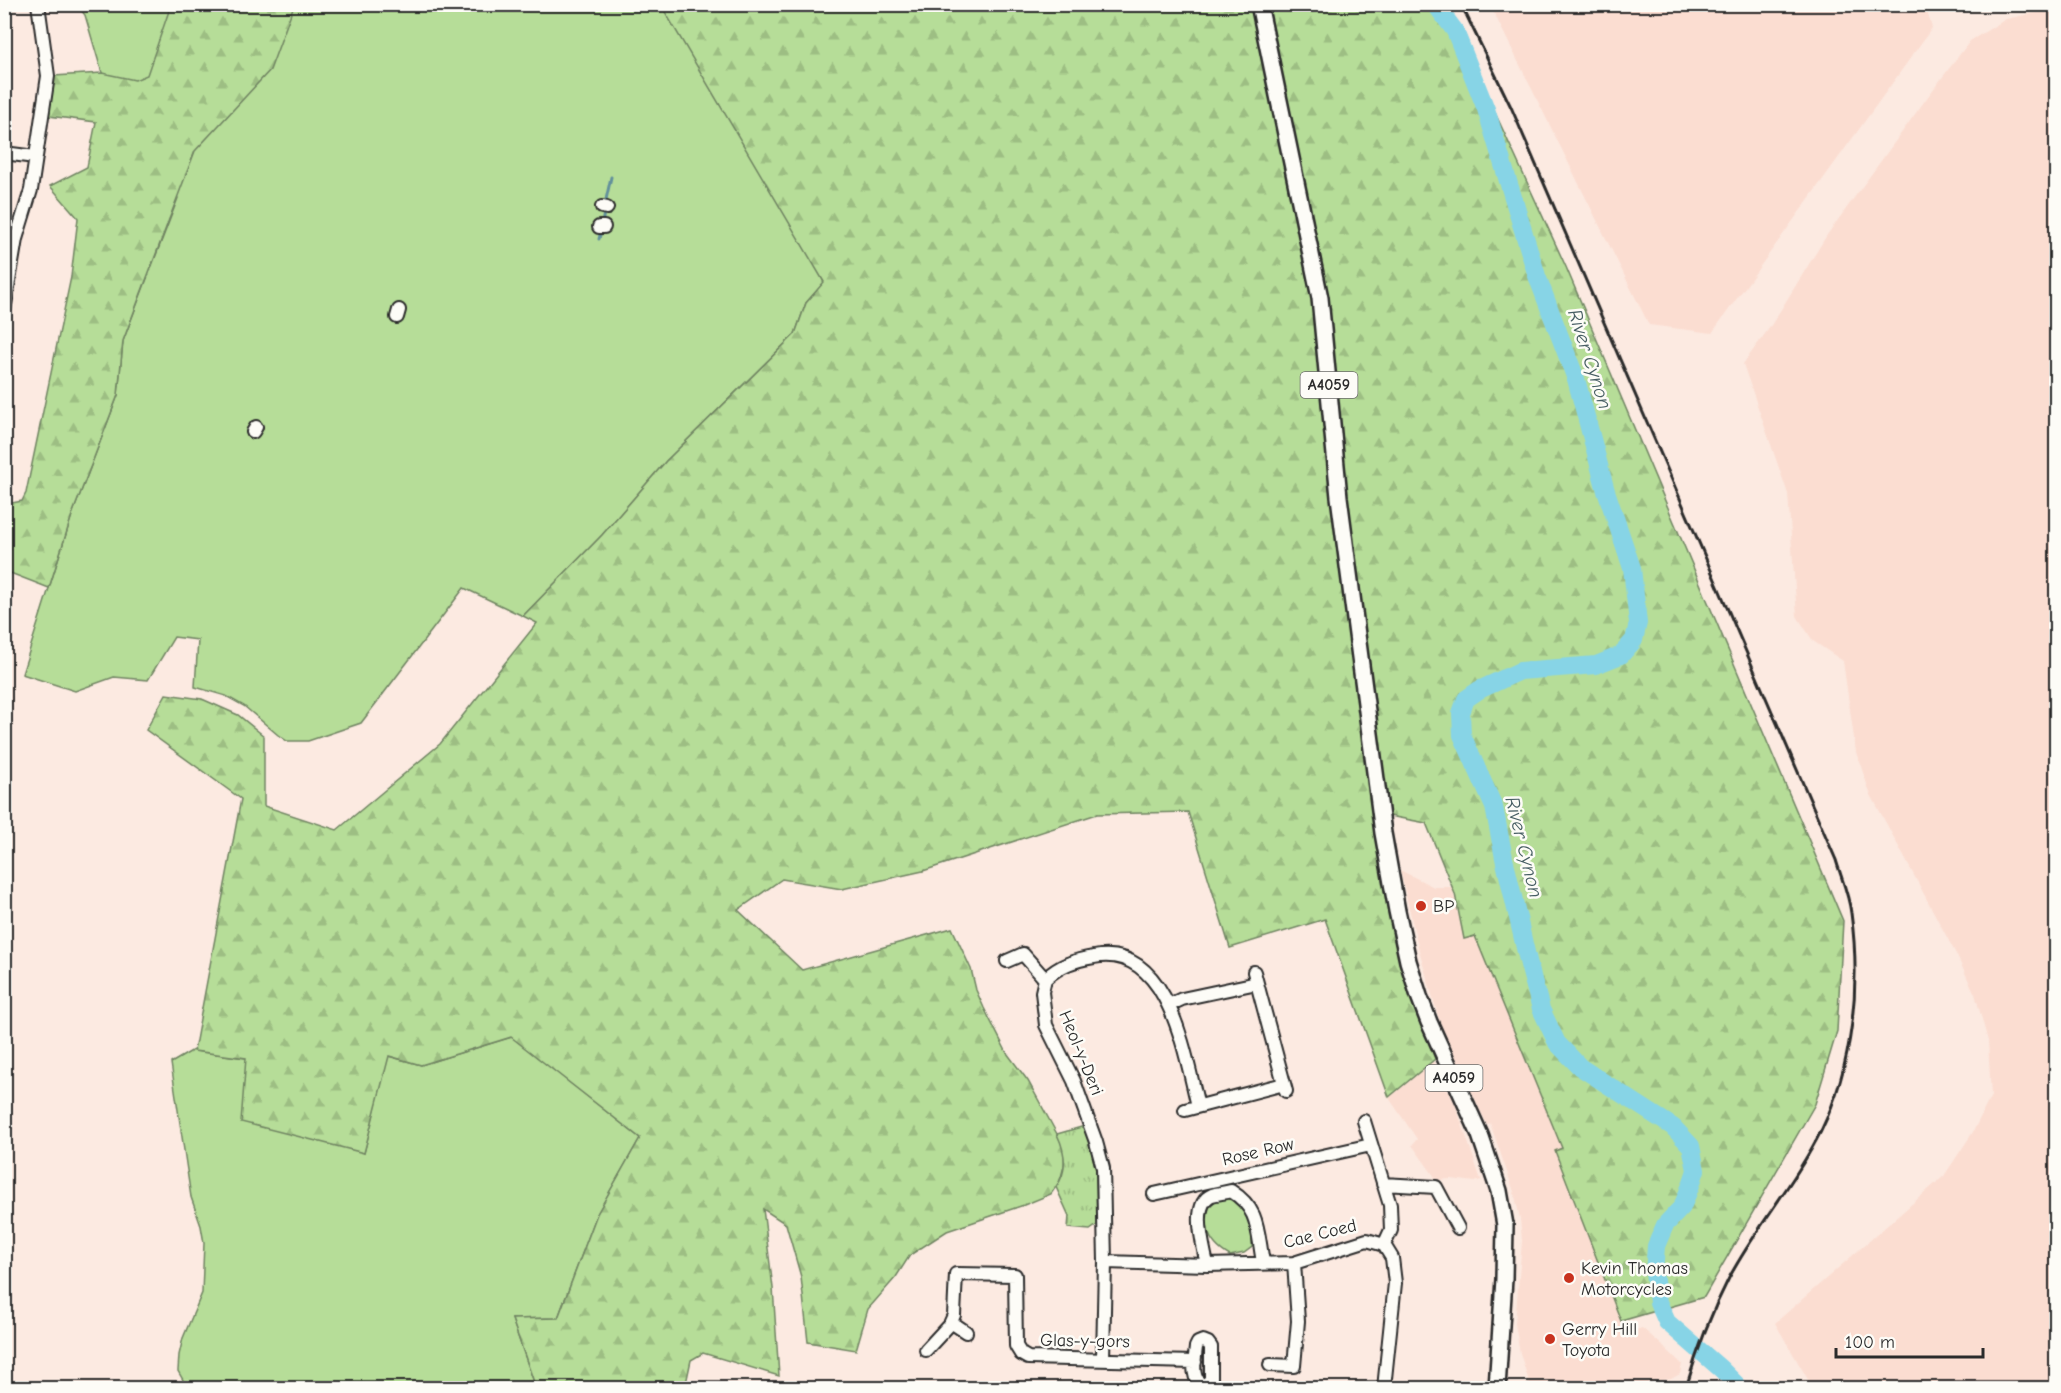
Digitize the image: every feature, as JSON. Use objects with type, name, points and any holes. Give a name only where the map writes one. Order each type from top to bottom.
[{"type":"main road","name":"A4059","points":[[1258,4],[1320,298],[1339,497],[1383,833],[1397,911],[1408,961],[1429,1022],[1480,1135],[1499,1191],[1504,1235],[1504,1279],[1497,1389]]},
{"type":"street","points":[[4,311],[16,239],[31,190],[48,76],[38,4]]},
{"type":"street","points":[[4,153],[35,157]]},
{"type":"street","points":[[1007,961],[1023,954],[1045,979],[1066,963],[1100,956],[1115,956],[1130,960],[1141,967],[1169,1005],[1179,1034],[1192,1108],[1285,1088],[1256,977],[1169,1005]]},
{"type":"street","name":"Heol-y-Deri","points":[[1045,979],[1042,992],[1046,1025],[1074,1081],[1103,1168],[1105,1262],[1102,1360]]},
{"type":"street","points":[[1364,1121],[1390,1205],[1391,1230],[1384,1245],[1392,1258],[1395,1283],[1384,1389]]},
{"type":"street","name":"Rose Row","points":[[1154,1194],[1371,1145]]},
{"type":"street","points":[[1383,1184],[1436,1187],[1458,1228]]},
{"type":"street","name":"Cae Coed","points":[[1207,1265],[1199,1219],[1201,1207],[1210,1196],[1231,1191],[1245,1200],[1254,1214],[1263,1262]]},
{"type":"street","name":"Cae Coed","points":[[1105,1262],[1207,1265],[1294,1263],[1366,1240],[1384,1245]]},
{"type":"street","points":[[1270,1365],[1294,1366],[1298,1321],[1294,1263]]},
{"type":"street","name":"Glas-y-gors","points":[[951,1322],[954,1315],[956,1274],[1015,1275],[1016,1346],[1021,1354],[1028,1358],[1195,1362]]},
{"type":"street","points":[[926,1350],[951,1322],[966,1332]]},
{"type":"shaded area","points":[[1490,5],[1925,5],[1932,28],[1712,333],[1649,325]]},
{"type":"shaded area","points":[[2049,10],[2056,11],[2056,1388],[1813,1388],[1775,1323],[1944,1176],[1973,1132],[1991,1096],[1988,1041],[1975,994],[1956,954],[1870,793],[1856,752],[1843,661],[1813,641],[1797,616],[1788,494],[1743,364],[1770,327],[1827,235],[1970,41],[2006,19]]},
{"type":"shaded area","points":[[1400,870],[1434,887],[1452,887],[1464,939],[1475,936],[1562,1148],[1555,1152],[1621,1321],[1624,1334],[1642,1328],[1682,1364],[1680,1374],[1671,1379],[1648,1382],[1647,1388],[1531,1388],[1520,1353],[1515,1324],[1522,1241],[1514,1192],[1490,1123],[1487,1125],[1441,1026],[1419,950]]},
{"type":"shaded area","points":[[1433,1061],[1455,1104],[1481,1180],[1475,1182],[1437,1180],[1412,1145],[1417,1139],[1389,1098]]},
{"type":"green space","points":[[77,5],[719,5],[824,283],[806,303],[795,334],[666,461],[602,535],[523,616],[464,588],[361,723],[308,741],[287,741],[244,706],[226,696],[195,687],[198,640],[174,637],[148,680],[114,677],[75,691],[22,674],[72,515],[118,395],[123,341],[178,198],[102,73],[85,15]]},
{"type":"green space","points":[[171,5],[294,5],[270,70],[195,151],[123,341],[118,395],[72,515],[49,588],[5,571],[4,501],[12,503],[22,501],[26,493],[71,277],[78,218],[50,186],[87,167],[96,122],[49,116],[54,76],[102,73],[135,80],[147,75]]},
{"type":"green space","points":[[661,5],[1443,5],[1457,30],[1566,267],[1843,921],[1837,1031],[1815,1104],[1704,1297],[1621,1321],[1555,1151],[1562,1148],[1475,936],[1464,939],[1455,894],[1426,823],[1373,813],[1402,966],[1435,1059],[1389,1097],[1325,919],[1230,948],[1188,812],[1097,814],[923,871],[842,889],[782,879],[738,910],[802,970],[952,928],[971,969],[976,990],[984,1008],[1007,1053],[1028,1081],[1065,1151],[1060,1181],[1051,1194],[947,1231],[910,1255],[896,1277],[868,1309],[856,1350],[808,1342],[801,1277],[786,1224],[763,1209],[773,1288],[779,1376],[703,1353],[691,1360],[685,1388],[539,1388],[535,1385],[512,1319],[558,1318],[597,1214],[640,1138],[511,1037],[421,1065],[389,1056],[364,1153],[241,1122],[246,1058],[194,1051],[241,799],[146,730],[166,694],[202,699],[238,715],[264,736],[264,806],[337,830],[440,744],[537,623],[523,616],[602,535],[666,461],[795,334],[806,303],[824,282]]},
{"type":"green space","points":[[512,1037],[640,1138],[597,1214],[558,1318],[512,1319],[535,1385],[539,1388],[183,1388],[183,1380],[178,1371],[179,1355],[183,1338],[202,1293],[204,1243],[191,1197],[171,1063],[195,1049],[194,1051],[246,1058],[364,1153],[388,1056],[421,1065]]},
{"type":"green space","points":[[1085,1126],[1096,1170],[1097,1225],[1090,1230],[1068,1228],[1069,1216],[1056,1187],[1064,1167],[1062,1147],[1057,1134]]},
{"type":"green space","points":[[1218,1198],[1232,1198],[1247,1211],[1252,1247],[1244,1253],[1230,1256],[1222,1251],[1210,1237],[1206,1221],[1207,1213]]},
{"type":"waterway","name":"River Cynon","points":[[1435,4],[1455,31],[1486,109],[1537,276],[1576,379],[1606,491],[1632,568],[1638,623],[1634,640],[1621,655],[1596,665],[1520,671],[1479,690],[1466,699],[1461,713],[1462,735],[1494,807],[1529,965],[1541,1009],[1557,1043],[1580,1067],[1673,1127],[1691,1146],[1696,1170],[1691,1185],[1682,1207],[1665,1225],[1656,1246],[1654,1273],[1658,1302],[1667,1322],[1740,1388]]},
{"type":"waterway","points":[[605,204],[611,177]]},
{"type":"waterway","points":[[602,225],[604,211]]},
{"type":"waterway","points":[[599,239],[601,231]]},
{"type":"railway","points":[[1461,4],[1511,107],[1836,860],[1850,906],[1855,968],[1852,1024],[1841,1079],[1832,1106],[1811,1150],[1729,1278],[1705,1332],[1686,1388]]},
{"type":"place","name":"BP","points":[[1421,906]]},
{"type":"place","name":"Kevin Thomas Motorcycles","points":[[1569,1278]]},
{"type":"place","name":"Gerry Hill Toyota","points":[[1550,1339]]}]
